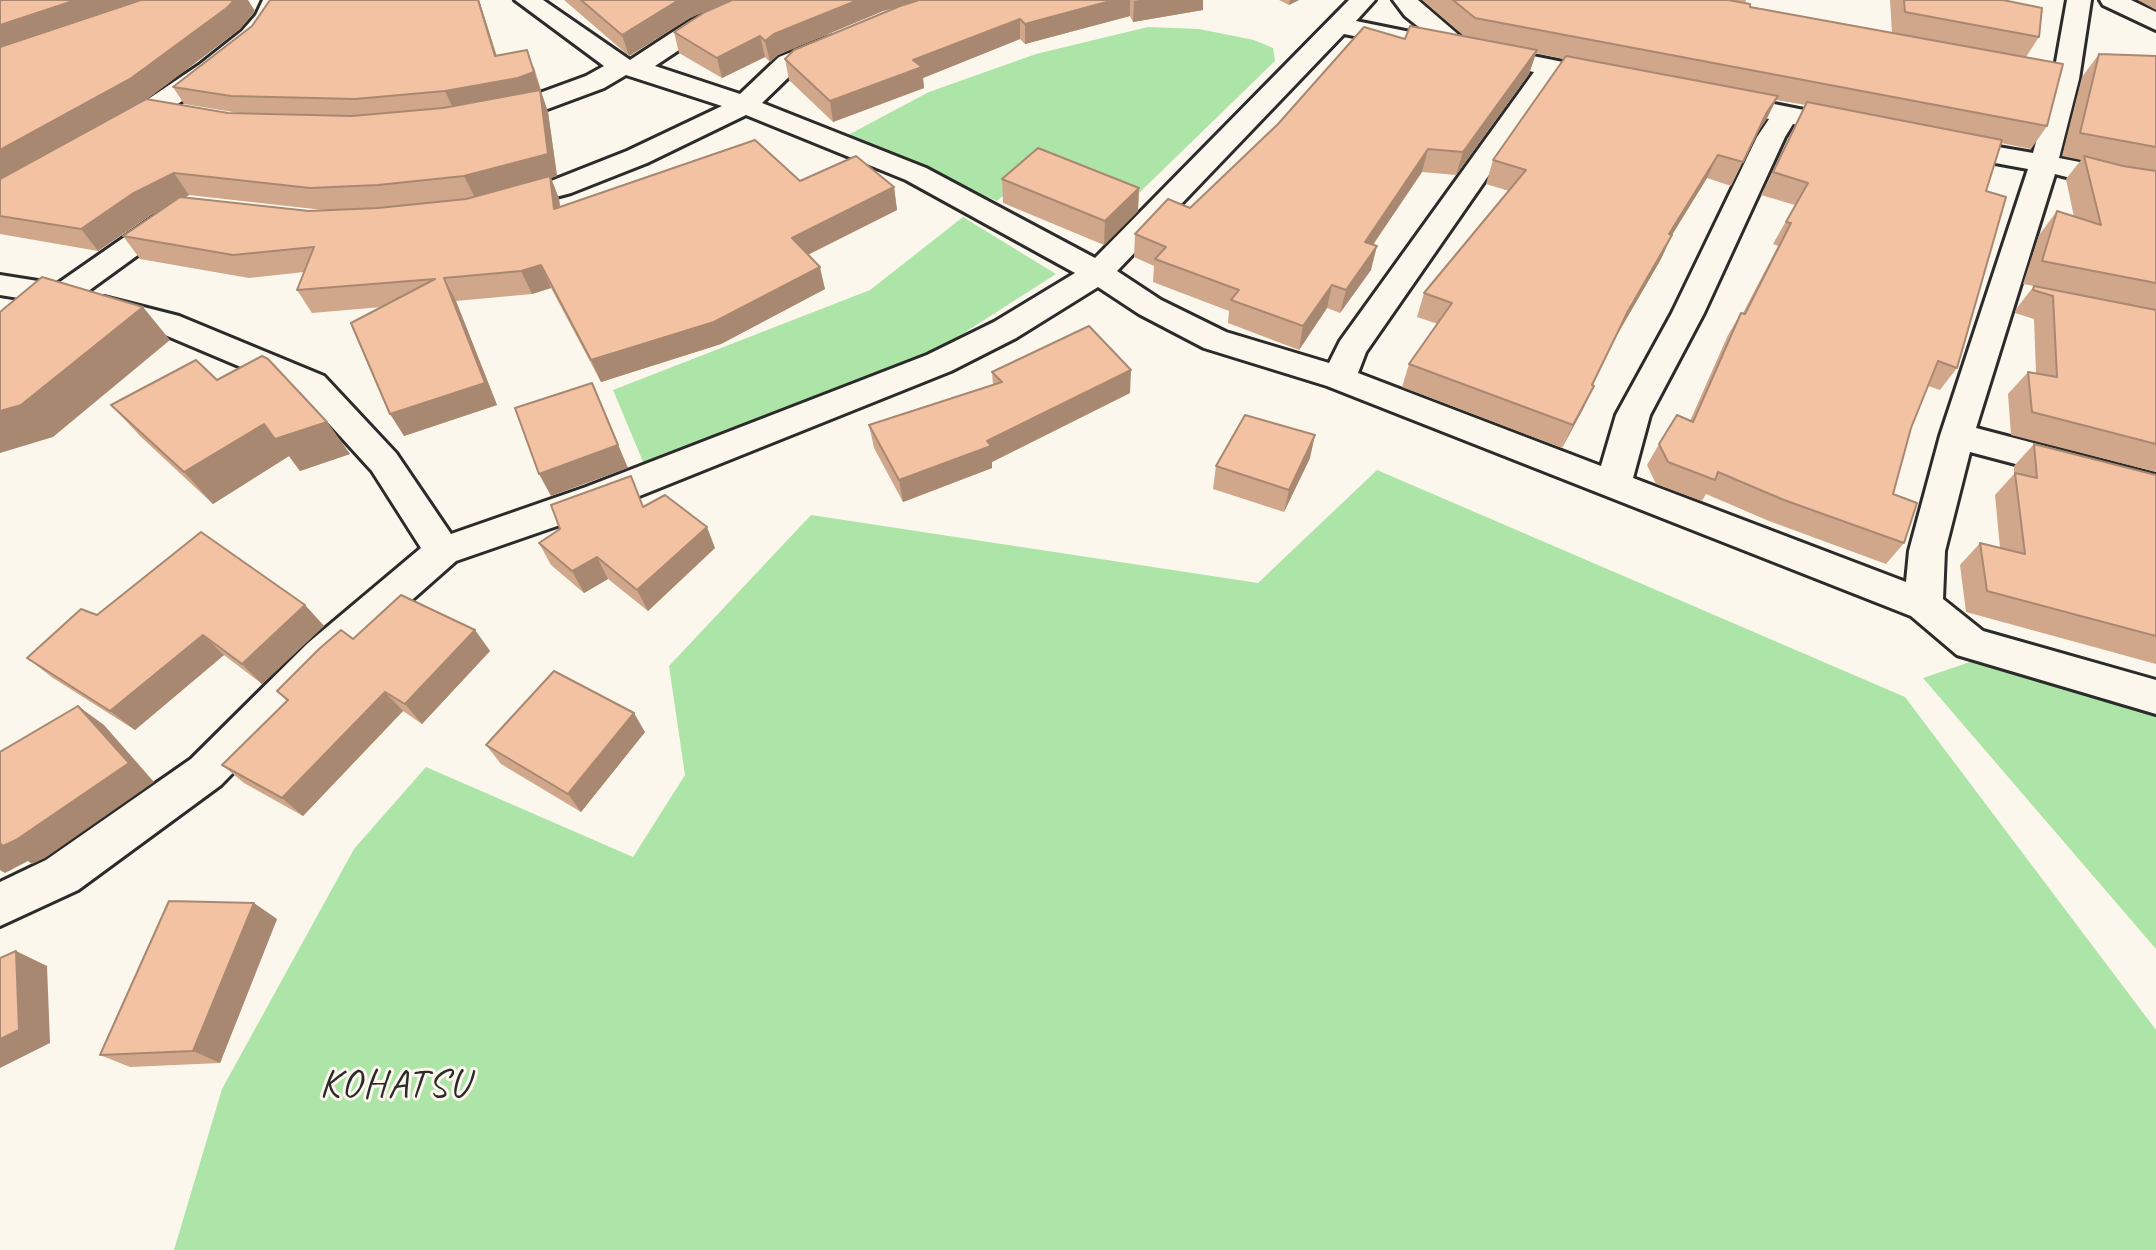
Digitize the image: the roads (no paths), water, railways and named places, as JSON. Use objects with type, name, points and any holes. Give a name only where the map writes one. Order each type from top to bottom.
[{"type":"street","points":[[97,144],[156,108],[208,71],[251,36],[267,17],[275,0]]},
{"type":"street","points":[[527,0],[628,67],[744,106],[916,174],[1098,273],[1150,307],[1215,340],[1339,378],[1614,482],[1924,605],[1971,644],[2156,697]]},
{"type":"street","points":[[466,117],[532,104],[594,82],[628,67],[700,25],[757,0]]},
{"type":"street","points":[[0,905],[62,875],[206,772],[322,655],[443,551],[599,497],[939,363],[1006,330],[1098,273],[1127,240],[1363,0]]},
{"type":"street","points":[[1405,0],[1414,11],[1463,49]]},
{"type":"street","points":[[1924,605],[1927,551],[1957,436],[2015,295],[2044,163],[2066,79],[2079,0]]},
{"type":"street","points":[[2112,0],[2156,23]]},
{"type":"street","points":[[1340,26],[1628,83]]},
{"type":"street","points":[[476,210],[561,187],[637,157],[744,106],[788,63],[858,34]]},
{"type":"street","points":[[1339,378],[1351,349],[1549,68]]},
{"type":"street","points":[[2039,74],[2066,79]]},
{"type":"street","points":[[1694,96],[1880,133]]},
{"type":"street","points":[[156,108],[191,117]]},
{"type":"street","points":[[1614,482],[1633,415],[1688,313],[1771,137],[1786,114]]},
{"type":"street","points":[[1920,140],[2156,186]]},
{"type":"street","points":[[62,295],[160,225],[190,207],[201,208]]},
{"type":"street","points":[[0,285],[62,295],[168,324],[312,384],[384,462],[443,551]]},
{"type":"street","points":[[1957,436],[2156,488]]},
{"type":"district","name":"KOHATSU","points":[[395,1086]]}]
